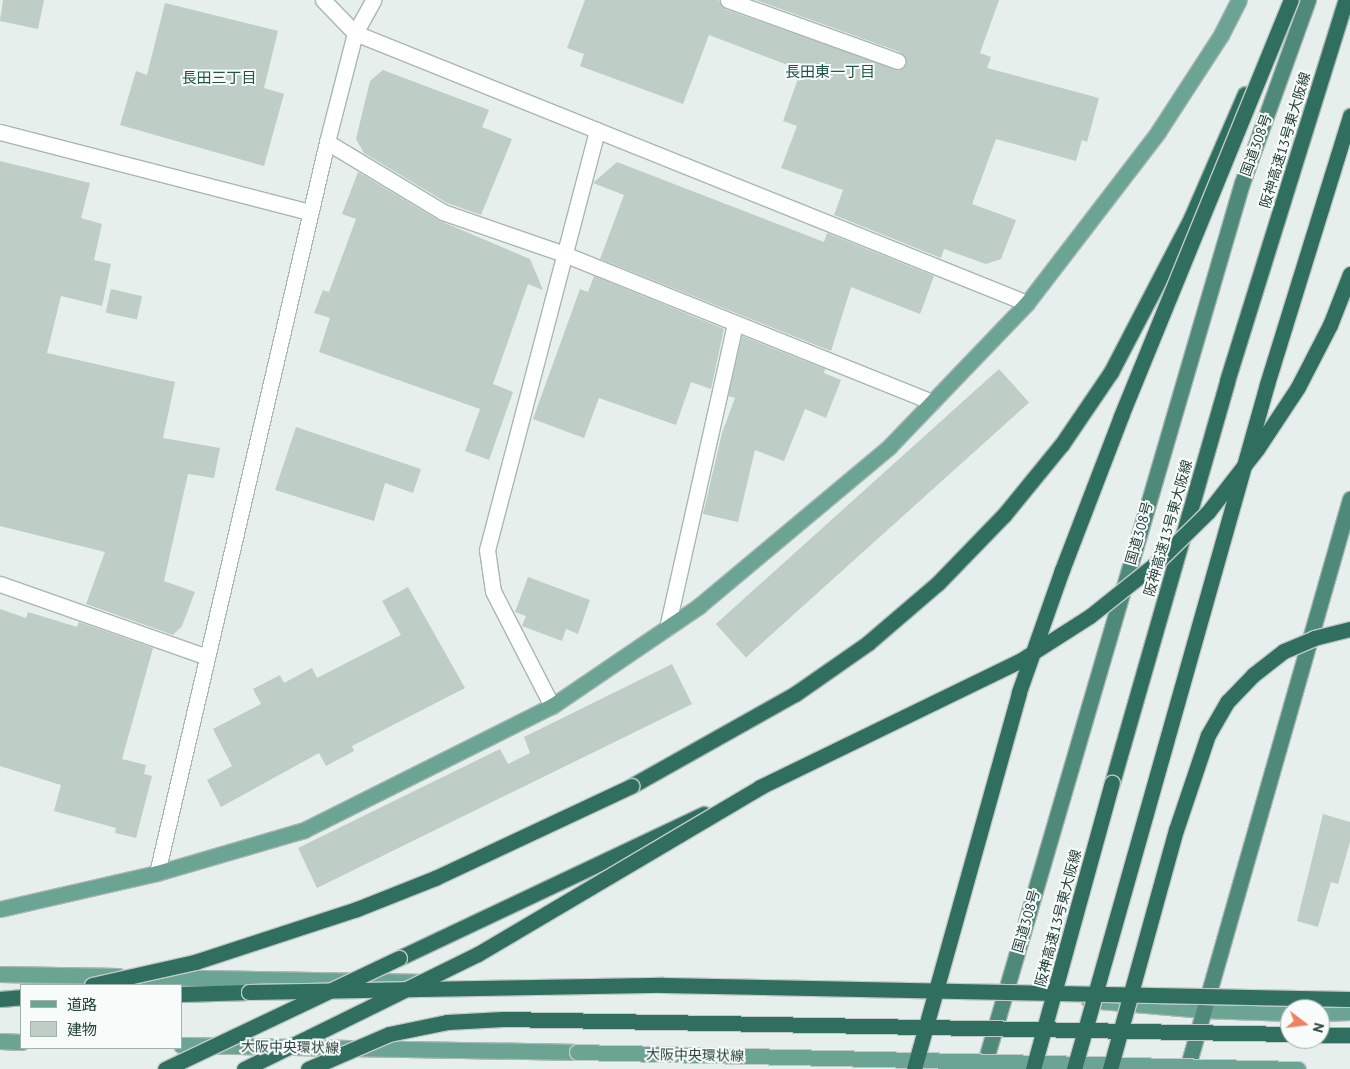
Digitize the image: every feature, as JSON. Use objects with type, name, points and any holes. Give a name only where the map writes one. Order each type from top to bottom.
[{"type":"highway","name":"国道308号","points":[[983,1069],[1242,183],[1308,0]]},
{"type":"highway","name":"阪神高速13号東大阪線","points":[[1033,1069],[1227,381],[1346,0]]},
{"type":"highway","points":[[1242,183],[1290,4]]},
{"type":"highway","points":[[96,984],[195,962],[259,942],[358,909],[435,878],[631,786],[714,742],[795,694],[868,643],[938,583],[1004,515],[1062,444],[1111,372],[1186,227],[1246,92],[1290,4]]},
{"type":"highway","points":[[914,1069],[1019,692],[1062,570],[1121,416],[1290,4]]},
{"type":"highway","points":[[1074,1069],[1267,384],[1350,116]]},
{"type":"highway","points":[[165,1069],[760,787],[1018,662],[1090,616],[1154,565],[1208,512],[1257,449],[1298,387],[1330,325],[1350,274]]},
{"type":"highway","points":[[1187,1069],[1350,499]]},
{"type":"highway","points":[[1110,1069],[1176,830],[1208,735],[1228,701],[1253,675],[1284,651],[1314,638],[1350,629]]},
{"type":"highway","points":[[244,1069],[478,954],[760,787]]},
{"type":"highway","points":[[182,994],[663,986],[1350,999]]},
{"type":"highway","points":[[0,999],[20,997]]},
{"type":"highway","points":[[308,1069],[389,1034],[447,1022],[503,1019],[1280,1034]]},
{"type":"highway","points":[[1330,1035],[1350,1035]]},
{"type":"main road","points":[[0,909],[158,873],[304,830],[552,706],[699,606],[889,447],[1027,303],[1158,132],[1221,35],[1239,0]]},
{"type":"main road","points":[[0,974],[1005,993],[1204,1010],[1280,1013]]},
{"type":"main road","points":[[1330,1012],[1350,1012]]},
{"type":"main road","points":[[0,1042],[20,1042]]},
{"type":"main road","name":"大阪中央環状線","points":[[182,1046],[577,1052],[1298,1069]]},
{"type":"street","points":[[323,0],[355,33],[1027,303]]},
{"type":"street","points":[[158,873],[327,142],[355,33],[373,0]]},
{"type":"street","points":[[728,0],[897,62]]},
{"type":"street","points":[[552,706],[492,591],[487,550],[597,130]]},
{"type":"street","points":[[0,132],[310,212]]},
{"type":"street","points":[[327,142],[442,212],[564,254],[932,402]]},
{"type":"street","points":[[667,628],[735,323]]},
{"type":"street","points":[[0,584],[207,657]]},
{"type":"building","points":[[3,0],[44,0],[38,29],[0,21]]},
{"type":"building","points":[[585,0],[719,0],[725,9],[898,70],[906,64],[900,52],[756,0],[999,0],[980,53],[991,57],[987,68],[1099,98],[1087,142],[1082,140],[1076,161],[996,139],[972,204],[1016,220],[1001,259],[986,264],[944,249],[941,258],[834,215],[843,190],[781,168],[797,126],[783,121],[801,70],[709,35],[683,104],[580,66],[584,54],[567,48]]},
{"type":"building","points":[[165,3],[278,31],[264,88],[284,94],[264,166],[120,125],[136,71],[147,75]]},
{"type":"building","points":[[383,70],[489,110],[482,127],[512,139],[481,215],[447,203],[364,153],[356,139],[370,81]]},
{"type":"building","points":[[0,161],[90,183],[81,218],[102,224],[94,260],[111,264],[102,306],[61,296],[47,353],[175,382],[163,438],[220,448],[214,478],[188,474],[164,581],[195,592],[182,626],[173,635],[86,604],[105,552],[0,526]]},
{"type":"building","points":[[617,162],[824,242],[827,233],[934,276],[920,314],[851,287],[831,351],[600,259],[624,195],[593,183]]},
{"type":"building","points":[[358,172],[438,220],[530,259],[543,290],[528,284],[493,384],[513,392],[489,460],[465,451],[480,409],[319,352],[330,318],[314,313],[323,290],[329,292],[356,219],[342,214]]},
{"type":"building","points":[[594,276],[724,329],[711,389],[691,382],[676,425],[599,398],[584,438],[533,419],[580,289],[588,292]]},
{"type":"building","points":[[111,289],[142,296],[137,320],[106,312]]},
{"type":"building","points":[[742,336],[825,369],[824,373],[841,380],[826,418],[805,409],[784,461],[755,450],[738,522],[703,514],[722,433],[735,398],[728,396]]},
{"type":"building","points":[[999,369],[1029,402],[746,657],[716,624]]},
{"type":"building","points":[[296,427],[421,469],[413,493],[385,483],[374,521],[275,490]]},
{"type":"building","points":[[528,577],[590,600],[578,634],[566,629],[562,641],[522,626],[526,616],[515,612]]},
{"type":"building","points":[[408,587],[465,688],[352,746],[354,751],[326,766],[319,753],[221,807],[207,780],[232,766],[213,729],[261,704],[253,689],[280,675],[284,683],[312,668],[317,678],[401,635],[382,601]]},
{"type":"building","points":[[0,609],[26,618],[28,612],[77,627],[79,622],[153,648],[122,759],[146,765],[144,774],[152,776],[136,838],[115,833],[116,828],[54,811],[61,785],[0,766]]},
{"type":"building","points":[[672,664],[692,704],[317,888],[298,848],[500,749],[508,764],[530,753],[524,737]]},
{"type":"building","points":[[1323,814],[1350,822],[1350,842],[1338,884],[1331,882],[1318,927],[1297,921]]},
{"type":"district","name":"長田東一丁目","points":[[830,72]]},
{"type":"district","name":"長田三丁目","points":[[219,78]]}]
